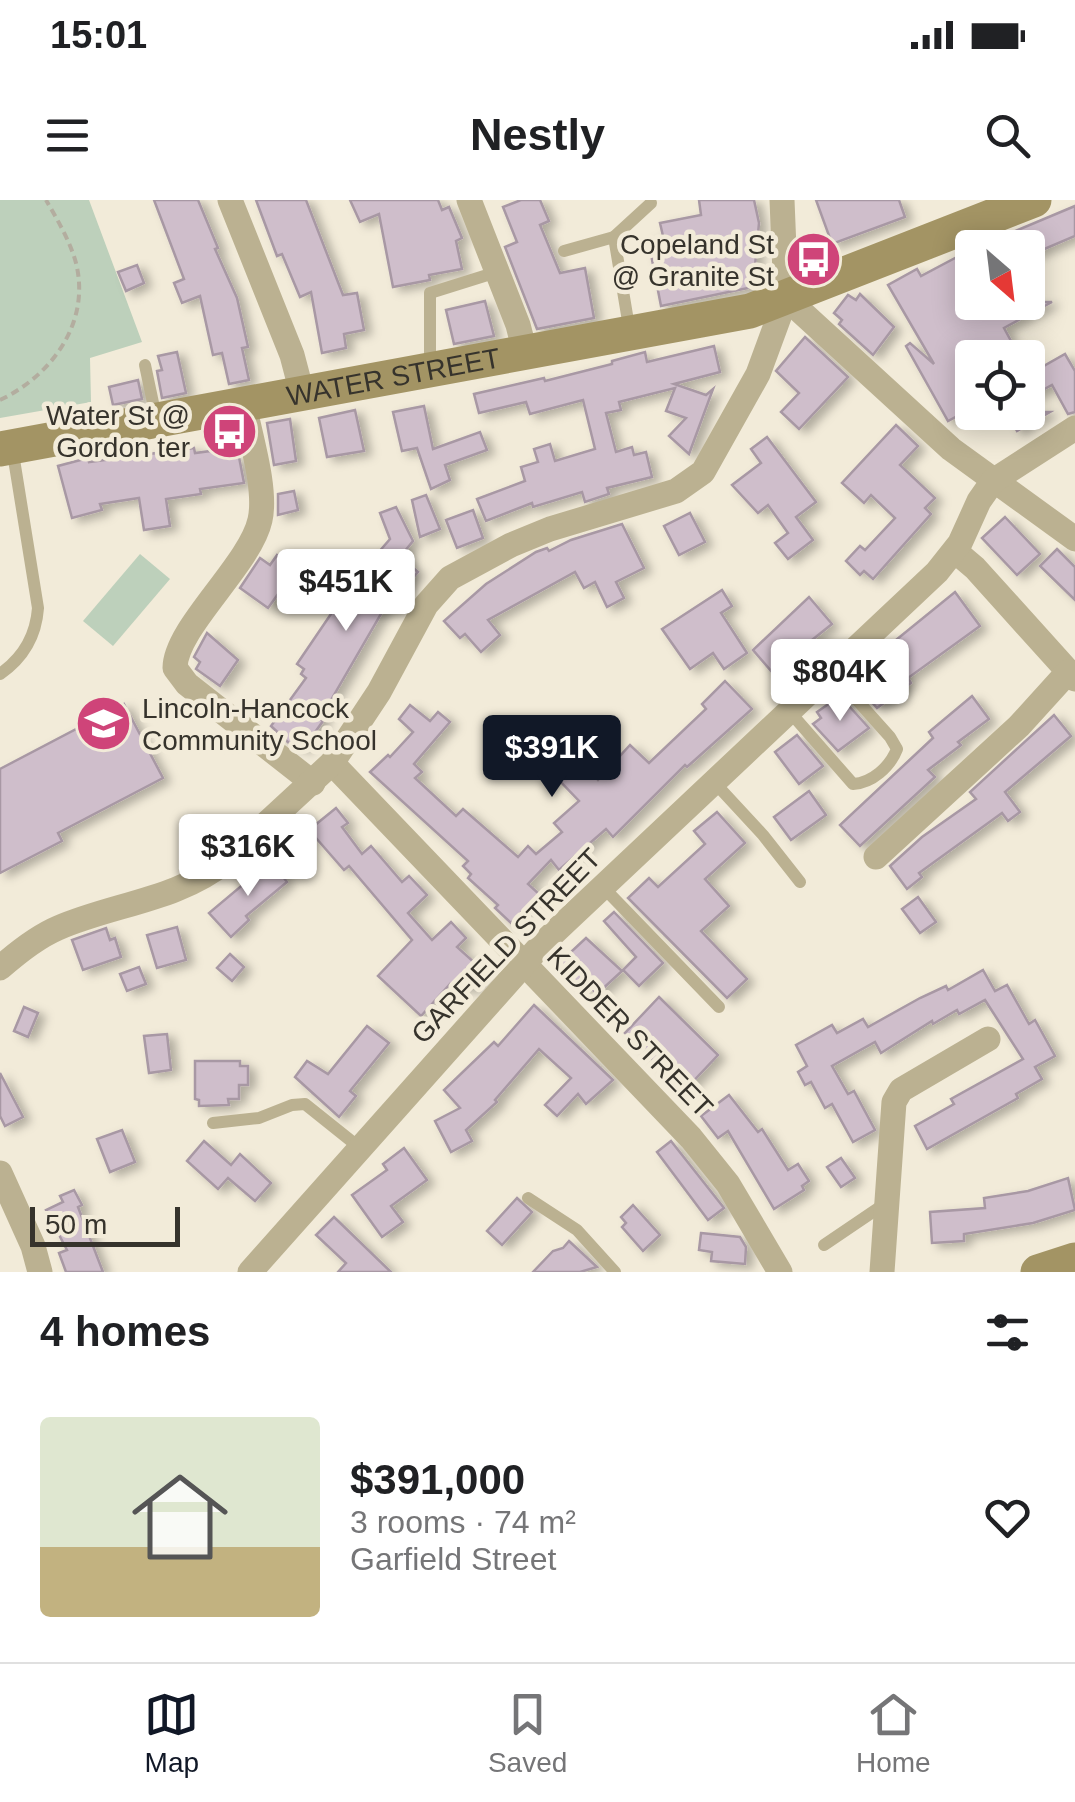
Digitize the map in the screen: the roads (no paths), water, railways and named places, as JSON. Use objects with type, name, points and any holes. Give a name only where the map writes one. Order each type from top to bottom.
[{"type":"main road","name":"WATER STREET","points":[[6,448],[739,314],[1034,200]]},
{"type":"main road","points":[[1038,1272],[1075,1260]]},
{"type":"street","points":[[230,200],[292,355],[302,393]]},
{"type":"street","points":[[0,968],[60,927],[178,890],[209,874],[332,762],[379,692],[426,605],[450,578],[510,545],[550,529],[676,492],[695,480],[716,454],[752,387],[786,298],[782,200]]},
{"type":"street","points":[[476,202],[525,352]]},
{"type":"street","points":[[786,298],[937,437],[1075,539]]},
{"type":"street","points":[[244,404],[260,491],[260,519],[247,547],[182,644],[174,668],[187,684],[313,783]]},
{"type":"street","points":[[993,481],[1075,428]]},
{"type":"street","name":"GARFIELD STREET","points":[[250,1272],[522,964],[925,584],[955,550],[993,481]]},
{"type":"street","points":[[876,858],[1071,676],[955,550]]},
{"type":"street","name":"KIDDER STREET","points":[[332,762],[704,1153],[728,1184],[780,1272]]},
{"type":"street","points":[[882,1272],[890,1116],[897,1096],[988,1039]]},
{"type":"street","points":[[0,1173],[33,1246],[40,1272]]},
{"type":"lane","points":[[564,251],[614,237],[651,203]]},
{"type":"lane","points":[[614,237],[630,333]]},
{"type":"lane","points":[[430,369],[430,293],[497,272]]},
{"type":"lane","points":[[145,364],[156,420]]},
{"type":"lane","points":[[0,674],[30,642],[38,608],[6,448]]},
{"type":"lane","points":[[788,711],[853,784],[867,783],[893,759],[896,749],[832,671]]},
{"type":"lane","points":[[714,782],[800,882]]},
{"type":"lane","points":[[602,886],[719,1007]]},
{"type":"lane","points":[[213,1123],[259,1118],[305,1104],[360,1148]]},
{"type":"lane","points":[[528,1198],[578,1230],[615,1272]]},
{"type":"lane","points":[[824,1245],[886,1203]]},
{"type":"place","name":"Copeland St @ Granite St","points":[[813,260]]},
{"type":"place","name":"Water St @ Gordon ter","points":[[229,431]]},
{"type":"place","name":"Lincoln-Hancock Community School","points":[[103,724]]}]
